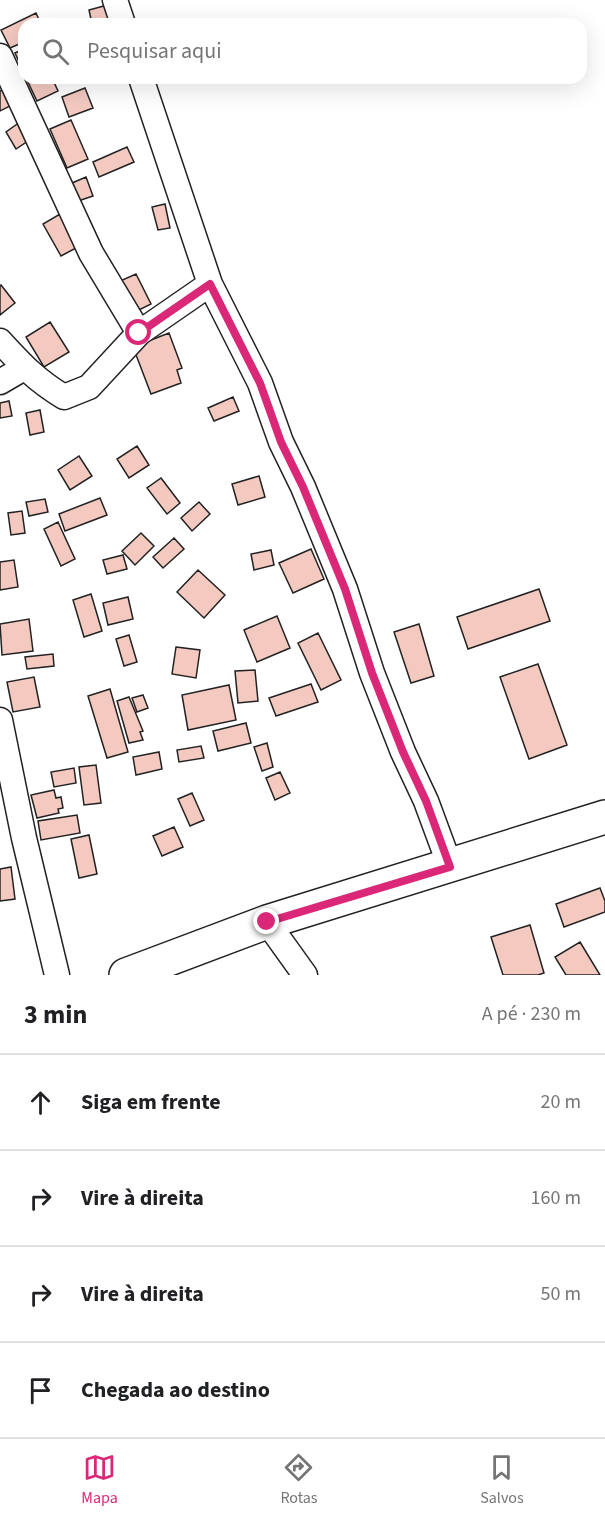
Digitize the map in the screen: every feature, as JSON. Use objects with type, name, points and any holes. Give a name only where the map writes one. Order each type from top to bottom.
[{"type":"main road","points":[[126,975],[267,922],[450,867],[605,816]]},
{"type":"street","points":[[115,0],[121,18]]},
{"type":"street","points":[[0,56],[92,253],[139,333]]},
{"type":"street","points":[[143,84],[210,284],[260,383],[281,442],[303,487],[345,589],[372,673],[403,752],[426,801],[450,867]]},
{"type":"street","points":[[0,341],[41,384],[64,397],[88,387],[139,333],[210,284]]},
{"type":"street","points":[[0,382],[24,368]]},
{"type":"street","points":[[0,720],[24,838],[57,975]]},
{"type":"street","points":[[267,922],[305,975]]},
{"type":"building","points":[[111,4],[114,18],[91,18],[89,10]]},
{"type":"building","points":[[36,13],[38,18],[26,18]]},
{"type":"building","points":[[18,22],[18,45],[10,48],[1,30]]},
{"type":"building","points":[[29,84],[55,84],[58,91],[37,101]]},
{"type":"building","points":[[85,88],[93,108],[69,117],[62,97]]},
{"type":"building","points":[[4,89],[12,105],[0,111],[0,91]]},
{"type":"building","points":[[71,120],[88,159],[67,168],[50,129]]},
{"type":"building","points":[[20,122],[31,139],[16,149],[6,132]]},
{"type":"building","points":[[127,147],[134,162],[99,177],[93,162]]},
{"type":"building","points":[[86,177],[93,196],[78,201],[72,183]]},
{"type":"building","points":[[165,204],[170,228],[158,230],[152,207]]},
{"type":"building","points":[[60,214],[78,247],[61,256],[43,224]]},
{"type":"building","points":[[136,274],[151,304],[135,312],[120,281]]},
{"type":"building","points":[[0,286],[15,303],[0,315]]},
{"type":"building","points":[[50,322],[69,352],[44,367],[26,337]]},
{"type":"building","points":[[169,333],[182,368],[177,370],[181,383],[151,394],[133,347]]},
{"type":"building","points":[[233,397],[239,411],[214,421],[208,408]]},
{"type":"building","points":[[9,401],[12,416],[0,418],[0,403]]},
{"type":"building","points":[[40,410],[44,432],[30,435],[26,413]]},
{"type":"building","points":[[137,446],[149,465],[129,478],[117,459]]},
{"type":"building","points":[[79,456],[92,476],[70,490],[58,470]]},
{"type":"building","points":[[259,476],[265,497],[238,505],[232,484]]},
{"type":"building","points":[[161,478],[180,503],[167,514],[147,488]]},
{"type":"building","points":[[100,498],[107,515],[65,531],[59,514]]},
{"type":"building","points":[[45,499],[48,512],[29,516],[26,502]]},
{"type":"building","points":[[199,502],[210,514],[192,531],[181,518]]},
{"type":"building","points":[[22,511],[25,533],[11,535],[8,513]]},
{"type":"building","points":[[58,522],[75,559],[61,566],[44,529]]},
{"type":"building","points":[[141,533],[154,546],[135,565],[122,551]]},
{"type":"building","points":[[174,538],[184,549],[163,568],[153,557]]},
{"type":"building","points":[[311,549],[324,579],[293,593],[279,563]]},
{"type":"building","points":[[271,550],[274,565],[254,570],[251,554]]},
{"type":"building","points":[[123,555],[127,569],[107,574],[103,560]]},
{"type":"building","points":[[14,560],[18,587],[0,590],[0,562]]},
{"type":"building","points":[[198,570],[225,595],[204,618],[177,592]]},
{"type":"building","points":[[539,589],[550,621],[468,649],[457,617]]},
{"type":"building","points":[[91,594],[102,631],[84,637],[73,600]]},
{"type":"building","points":[[128,597],[133,619],[108,625],[103,603]]},
{"type":"building","points":[[277,616],[290,648],[257,662],[244,630]]},
{"type":"building","points":[[29,619],[33,651],[2,655],[0,624]]},
{"type":"building","points":[[419,624],[434,676],[411,683],[394,632]]},
{"type":"building","points":[[318,633],[341,680],[321,690],[298,643]]},
{"type":"building","points":[[129,635],[137,662],[124,666],[116,639]]},
{"type":"building","points":[[176,647],[200,650],[196,678],[172,674]]},
{"type":"building","points":[[53,654],[54,666],[27,669],[25,657]]},
{"type":"building","points":[[538,664],[567,745],[529,759],[500,677]]},
{"type":"building","points":[[255,670],[258,701],[238,703],[235,671]]},
{"type":"building","points":[[34,677],[40,707],[13,712],[7,682]]},
{"type":"building","points":[[311,684],[318,702],[276,716],[269,698]]},
{"type":"building","points":[[229,685],[236,720],[188,730],[182,695]]},
{"type":"building","points":[[110,689],[128,752],[107,758],[88,696]]},
{"type":"building","points":[[143,695],[148,708],[137,712],[132,698]]},
{"type":"building","points":[[129,697],[143,731],[140,732],[143,740],[129,743],[117,701]]},
{"type":"building","points":[[246,723],[251,743],[218,751],[213,731]]},
{"type":"building","points":[[267,743],[273,767],[262,771],[254,747]]},
{"type":"building","points":[[201,746],[204,758],[179,762],[177,750]]},
{"type":"building","points":[[159,752],[162,769],[136,775],[133,757]]},
{"type":"building","points":[[96,765],[101,803],[84,805],[79,767]]},
{"type":"building","points":[[74,768],[76,783],[54,787],[51,772]]},
{"type":"building","points":[[280,772],[290,793],[275,800],[266,778]]},
{"type":"building","points":[[54,790],[56,798],[61,797],[63,808],[58,809],[59,813],[37,818],[31,795]]},
{"type":"building","points":[[192,793],[204,820],[190,826],[178,799]]},
{"type":"building","points":[[77,815],[80,833],[41,840],[38,821]]},
{"type":"building","points":[[174,827],[183,847],[162,856],[153,836]]},
{"type":"building","points":[[89,835],[97,874],[79,878],[71,839]]},
{"type":"building","points":[[11,867],[15,899],[0,901],[0,869]]},
{"type":"building","points":[[600,888],[605,901],[605,912],[564,927],[556,904]]},
{"type":"building","points":[[530,925],[544,973],[503,975],[491,937]]},
{"type":"building","points":[[580,942],[600,975],[566,975],[555,957]]},
{"type":"route","points":[[139,333],[210,284],[260,383],[281,442],[303,487],[345,589],[372,673],[403,752],[426,801],[450,867],[267,922]]}]
